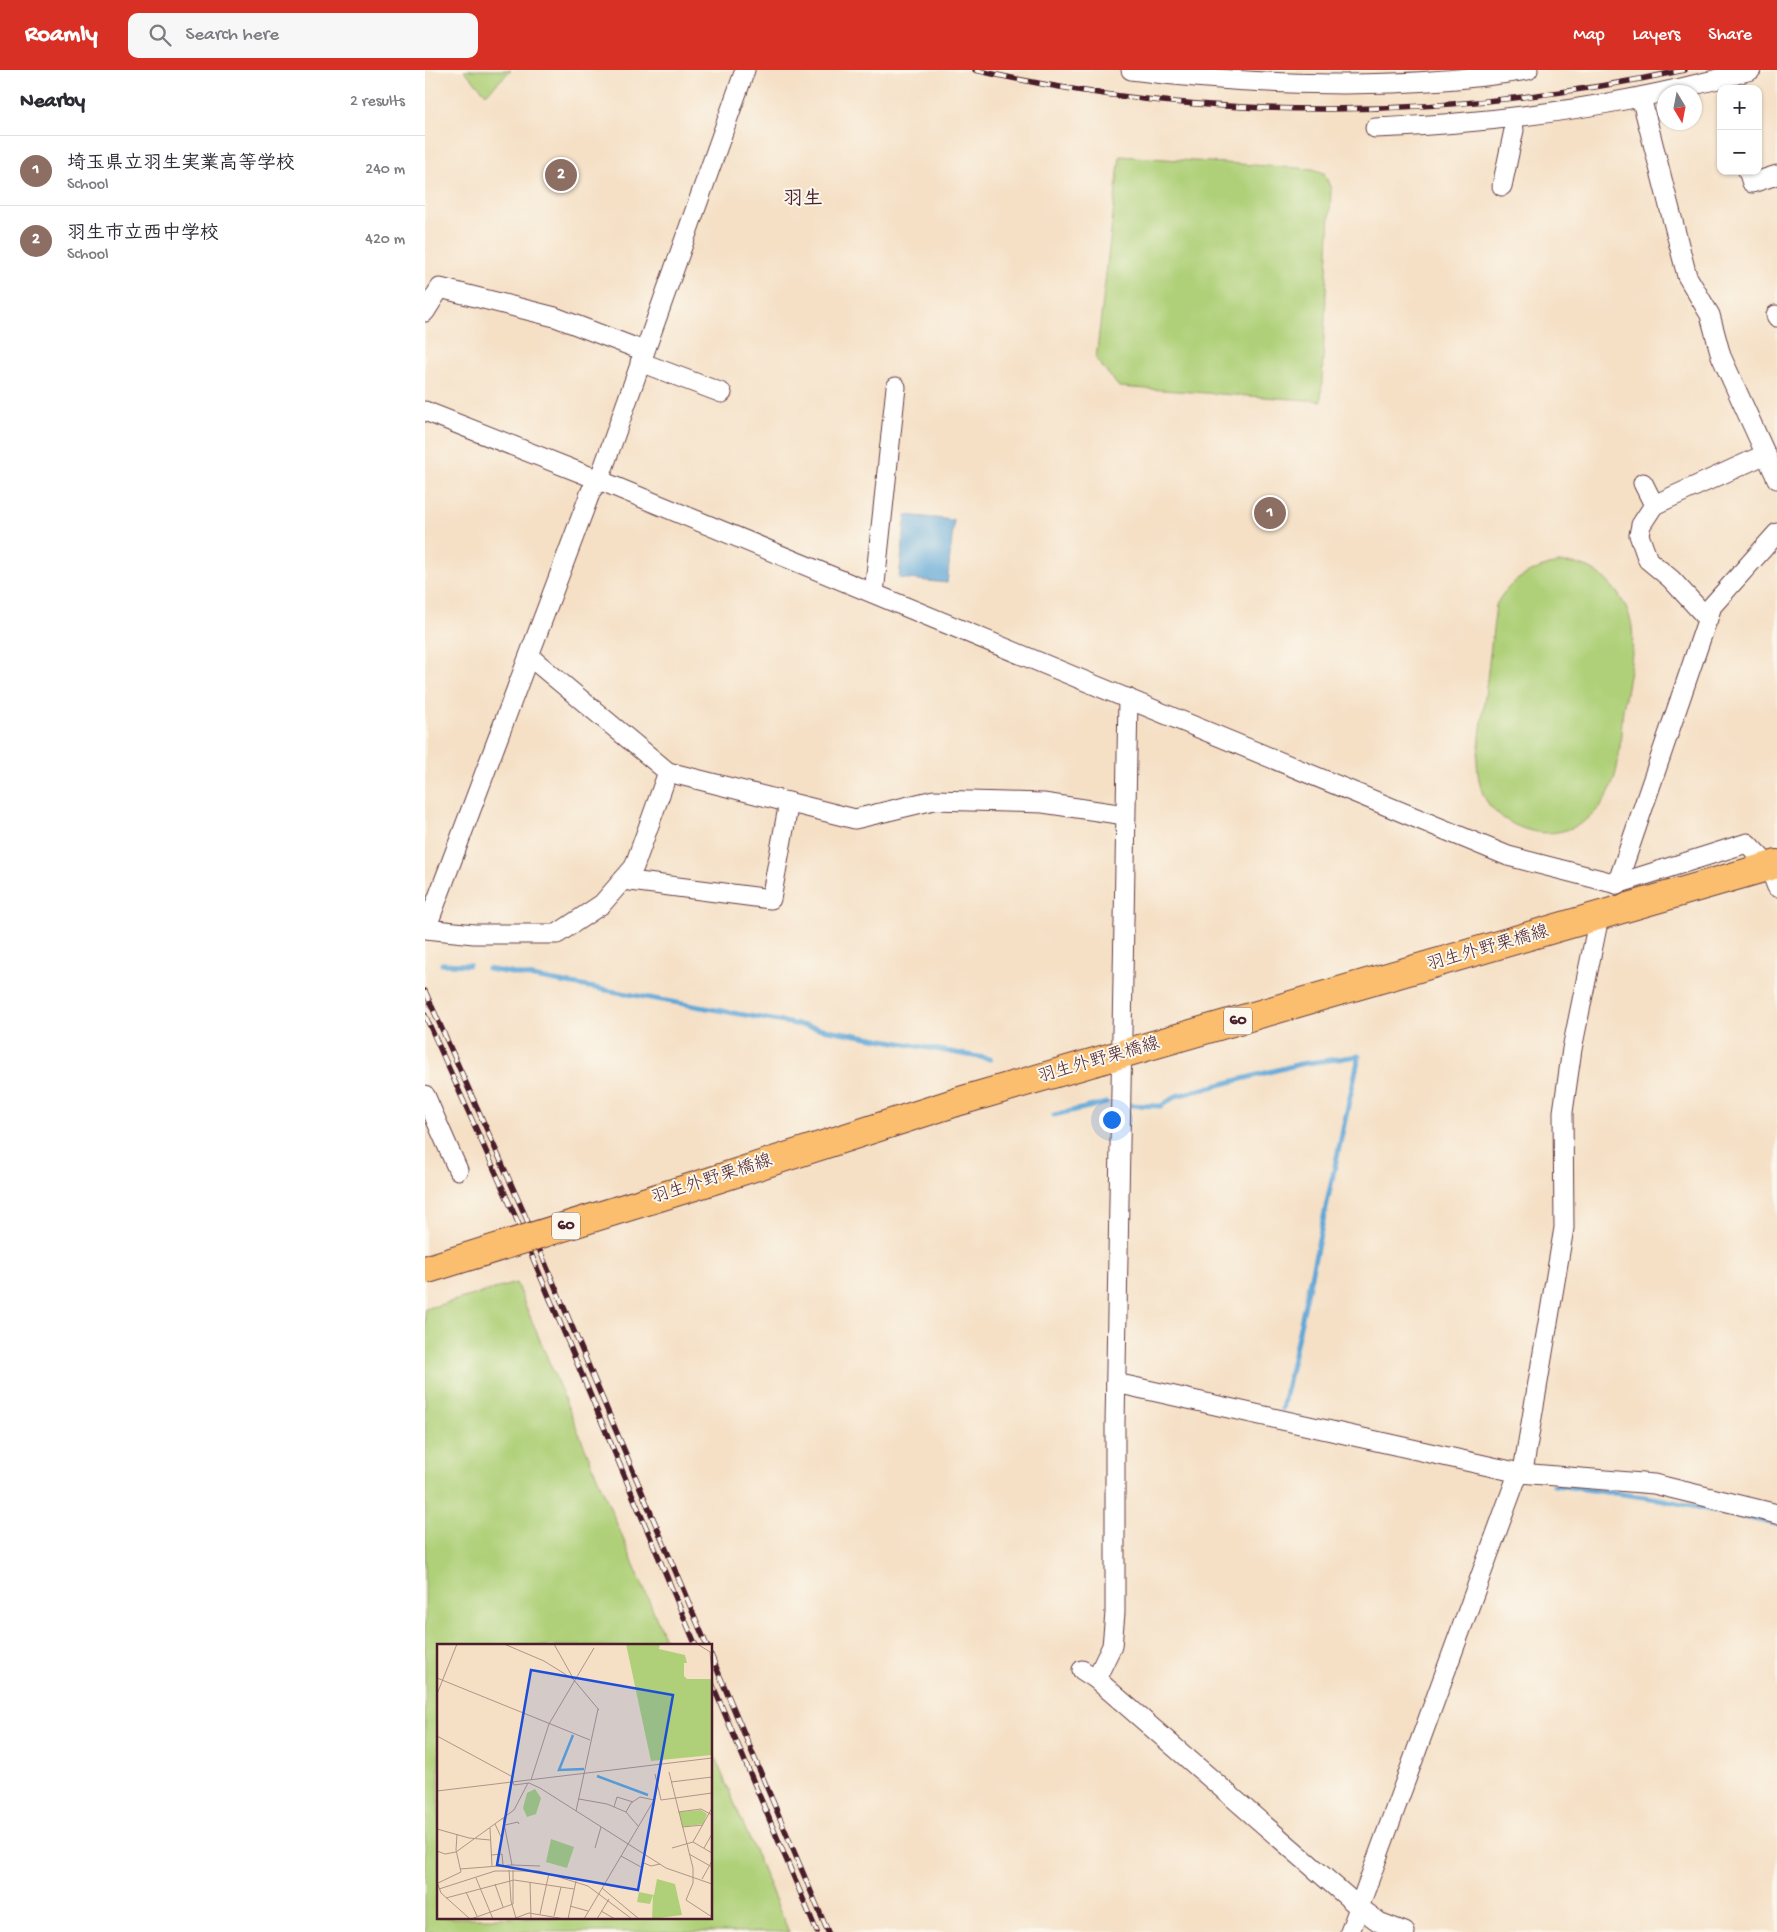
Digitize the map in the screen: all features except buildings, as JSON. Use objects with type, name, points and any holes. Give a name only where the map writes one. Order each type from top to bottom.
[{"type":"main road","name":"羽生外野栗橋線","points":[[425,1270],[960,1101],[1599,917],[1774,872]]},
{"type":"street","points":[[668,772],[634,867],[602,904],[557,934],[474,934],[426,929],[591,491],[599,480],[745,70]]},
{"type":"street","points":[[1131,70],[1286,76],[1374,83],[1461,78],[1528,70]]},
{"type":"street","points":[[1375,128],[1512,118],[1719,84],[1751,70]]},
{"type":"street","points":[[1641,96],[1687,276],[1710,315],[1721,356],[1777,479]]},
{"type":"street","points":[[1502,186],[1514,130],[1512,118]]},
{"type":"street","points":[[1749,175],[1752,183],[1777,175]]},
{"type":"street","points":[[425,312],[440,288],[555,317],[722,393]]},
{"type":"street","points":[[874,593],[896,387]]},
{"type":"street","points":[[425,411],[599,480],[1508,856],[1617,884],[1747,843],[1774,872]]},
{"type":"street","points":[[1707,618],[1671,579],[1648,560],[1639,534],[1641,526],[1654,505],[1766,454]]},
{"type":"street","points":[[1643,483],[1654,505]]},
{"type":"street","points":[[1617,884],[1712,606],[1777,533]]},
{"type":"street","points":[[530,657],[668,772],[855,818],[934,800],[1043,803],[1125,815]]},
{"type":"street","points":[[1128,698],[1116,1383],[1115,1613],[1112,1646],[1089,1674],[1381,1927],[1405,1932]]},
{"type":"street","points":[[623,880],[771,899],[789,802]]},
{"type":"street","points":[[1350,1932],[1511,1492],[1524,1465],[1564,1228],[1563,1112],[1573,1049],[1599,917]]},
{"type":"street","points":[[425,1095],[458,1170]]},
{"type":"street","points":[[1116,1383],[1520,1473],[1654,1484],[1777,1514]]},
{"type":"green space","points":[[464,70],[511,70],[486,94]]},
{"type":"green space","points":[[1120,156],[1313,169],[1324,173],[1331,189],[1321,401],[1119,387],[1096,359]]},
{"type":"green space","points":[[1558,563],[1584,566],[1603,578],[1617,592],[1627,609],[1633,637],[1623,710],[1619,758],[1612,785],[1605,800],[1584,821],[1558,832],[1543,833],[1513,824],[1490,806],[1482,791],[1477,762],[1496,605],[1501,596],[1514,582],[1530,572]]},
{"type":"green space","points":[[516,1283],[667,1644],[437,1644],[437,1920],[713,1920],[713,1753],[789,1932],[425,1932],[425,1309]]},
{"type":"water","points":[[906,515],[954,520],[947,583],[899,578]]},
{"type":"waterway","points":[[442,964],[469,965]]},
{"type":"waterway","points":[[488,969],[990,1059]]},
{"type":"waterway","points":[[1127,1105],[1161,1106],[1176,1096],[1300,1064],[1359,1056],[1282,1409]]},
{"type":"waterway","points":[[1054,1115],[1106,1103]]},
{"type":"waterway","points":[[1554,1485],[1659,1499],[1777,1524]]},
{"type":"railway","points":[[975,70],[1063,88],[1151,100],[1240,107],[1330,109],[1419,106],[1508,99],[1597,87],[1685,70]]},
{"type":"railway","points":[[425,991],[524,1213],[706,1644]]},
{"type":"railway","points":[[425,1015],[516,1218],[695,1644]]},
{"type":"railway","points":[[713,1660],[828,1932]]},
{"type":"railway","points":[[713,1686],[817,1932]]},
{"type":"place","name":"羽生市立西中学校","points":[[561,175]]},
{"type":"place","name":"埼玉県立羽生実業高等学校","points":[[1270,513]]},
{"type":"district","name":"羽生","points":[[803,200]]}]
